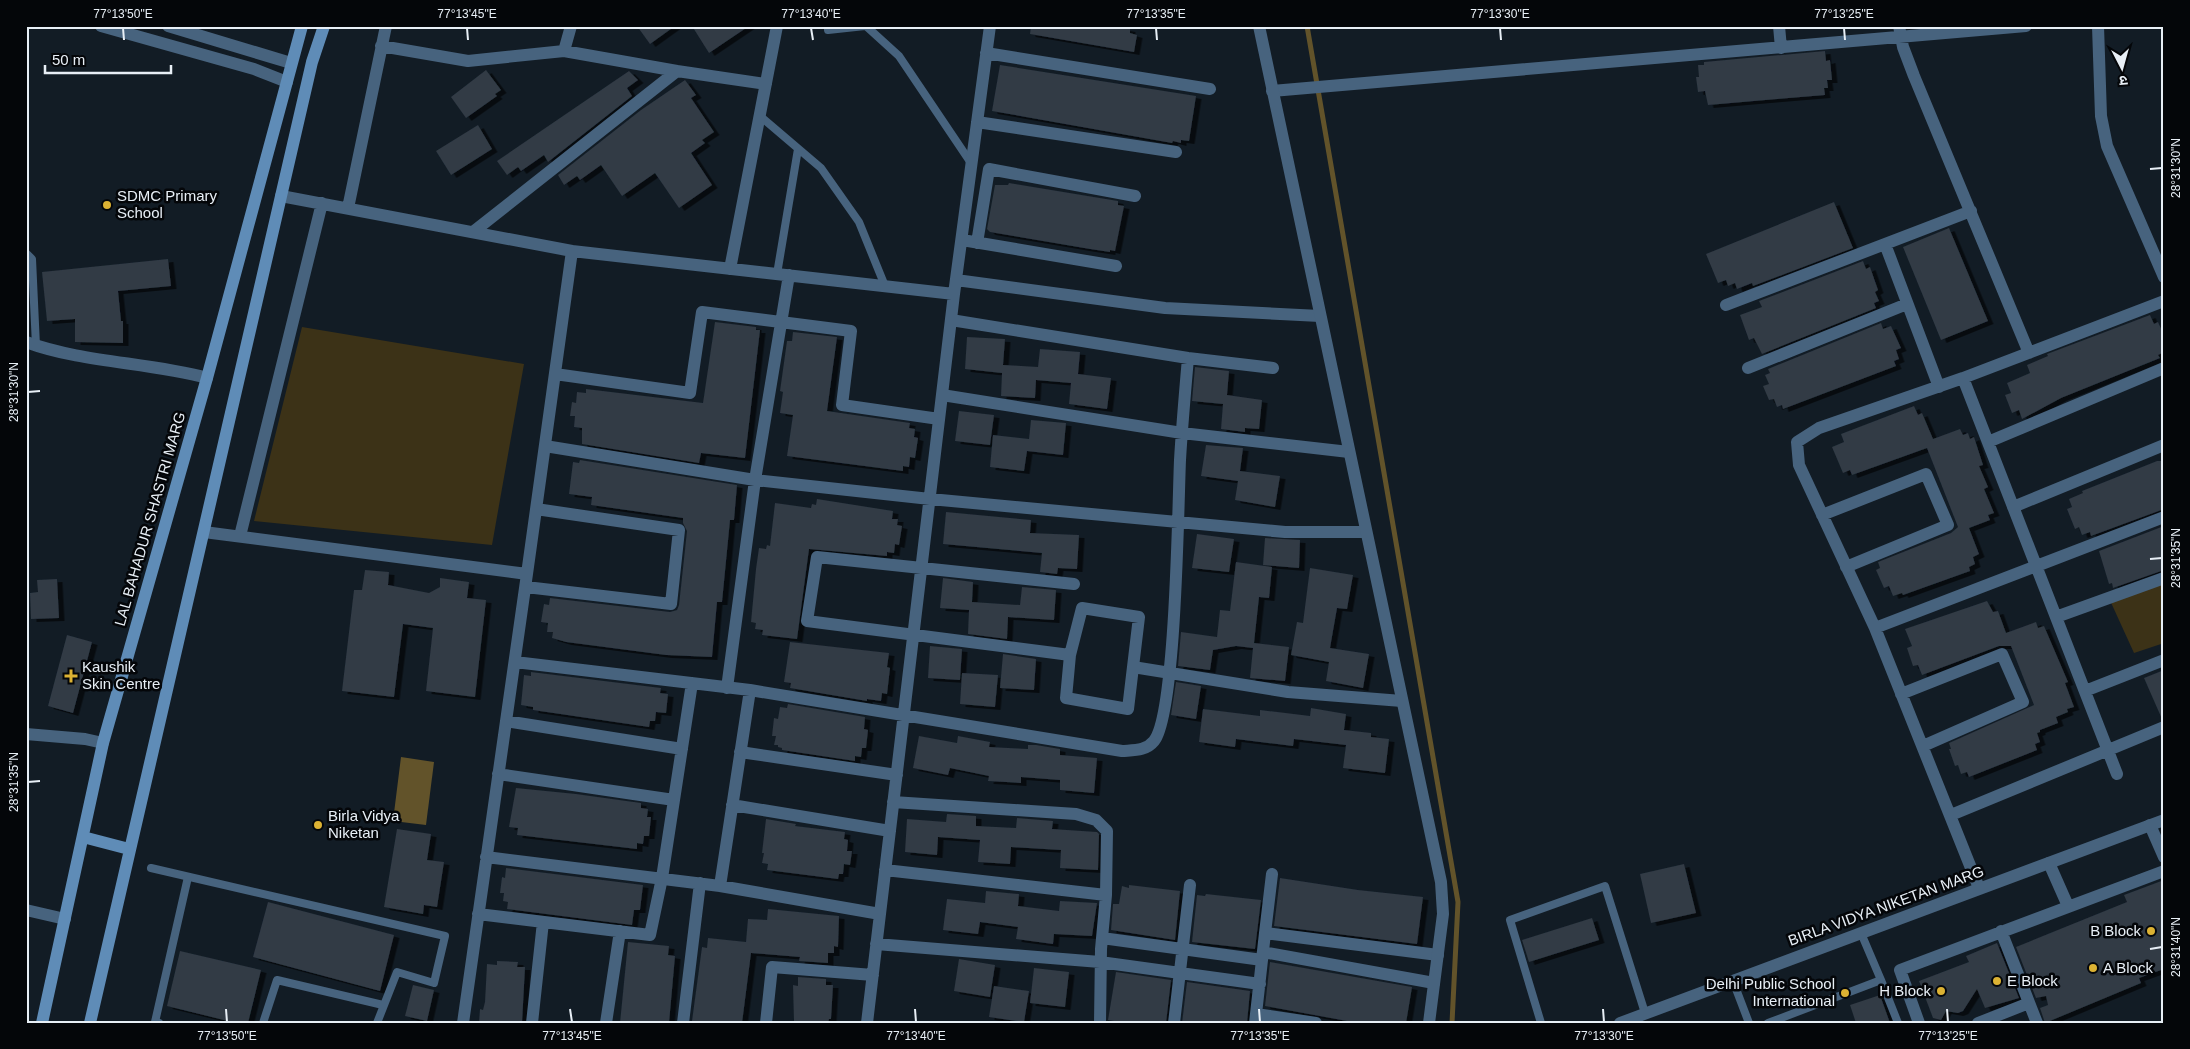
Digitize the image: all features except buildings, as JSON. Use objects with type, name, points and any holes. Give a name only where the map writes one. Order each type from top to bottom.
[{"type":"main road","name":"LAL BAHADUR SHASTRI MARG","points":[[42,1023],[103,743],[207,378],[302,26]]},
{"type":"main road","points":[[90,1023],[312,62],[324,26]]},
{"type":"main road","points":[[83,837],[129,849]]},
{"type":"street","points":[[101,26],[254,69],[287,82]]},
{"type":"street","points":[[168,26],[195,30],[291,63]]},
{"type":"street","points":[[348,208],[386,26]]},
{"type":"street","points":[[564,51],[571,26]]},
{"type":"street","points":[[730,269],[777,26]]},
{"type":"street","points":[[867,1023],[954,294],[990,26]]},
{"type":"street","points":[[1259,26],[1441,882],[1443,914],[1429,1023]]},
{"type":"street","points":[[1779,26],[1781,48]]},
{"type":"street","points":[[1272,91],[1781,48],[1900,32],[2026,26]]},
{"type":"street","points":[[2098,26],[2101,116],[2108,146],[2164,277]]},
{"type":"street","points":[[1900,32],[1914,76],[2029,353]]},
{"type":"street","points":[[381,46],[468,61],[564,51],[677,71],[766,84]]},
{"type":"street","points":[[986,53],[1210,89]]},
{"type":"street","points":[[473,232],[677,71]]},
{"type":"street","points":[[977,122],[1176,152]]},
{"type":"street","points":[[977,243],[989,170],[1135,196]]},
{"type":"street","points":[[281,196],[572,252],[954,294]]},
{"type":"street","points":[[240,536],[322,203]]},
{"type":"street","points":[[1726,305],[1971,210]]},
{"type":"street","points":[[961,240],[1116,266]]},
{"type":"street","points":[[1885,244],[1938,386]]},
{"type":"street","points":[[464,1023],[572,252]]},
{"type":"street","points":[[727,688],[756,480],[781,323],[783,275]]},
{"type":"street","points":[[956,280],[1166,308],[1320,316]]},
{"type":"street","points":[[1979,888],[1875,628],[1799,465],[1797,442],[1819,428],[1963,378],[2164,301]]},
{"type":"street","points":[[1748,368],[1907,304]]},
{"type":"street","points":[[555,374],[690,393],[702,312],[851,331],[842,405],[940,419]]},
{"type":"street","points":[[951,320],[1188,358],[1273,368]]},
{"type":"street","points":[[31,344],[184,372],[207,378]]},
{"type":"street","points":[[515,662],[750,690],[904,717],[1122,751],[1141,750],[1154,742],[1161,726],[1169,673],[1188,358]]},
{"type":"street","points":[[1988,442],[2164,368]]},
{"type":"street","points":[[1963,378],[2117,774]]},
{"type":"street","points":[[942,395],[1182,433],[1349,452]]},
{"type":"street","points":[[2013,507],[2164,445]]},
{"type":"street","points":[[545,446],[756,480],[930,499],[1285,532],[1366,532]]},
{"type":"street","points":[[1822,516],[1926,474],[1948,525],[1846,567]]},
{"type":"street","points":[[204,532],[527,580],[671,604],[678,530],[536,509]]},
{"type":"street","points":[[1875,628],[2164,517]]},
{"type":"street","points":[[1070,655],[807,621],[817,556],[1074,584]]},
{"type":"street","points":[[2056,617],[2164,578]]},
{"type":"street","points":[[1082,608],[1139,617],[1128,709],[1066,698],[1070,655],[1082,608]]},
{"type":"street","points":[[1901,694],[2002,654],[2022,702],[1923,746]]},
{"type":"street","points":[[2085,691],[2164,660]]},
{"type":"street","points":[[1133,667],[1288,692],[1402,701]]},
{"type":"street","points":[[478,914],[650,935],[662,878],[692,683]]},
{"type":"street","points":[[720,886],[750,690]]},
{"type":"street","points":[[506,721],[682,749]]},
{"type":"street","points":[[1951,814],[2164,727]]},
{"type":"street","points":[[26,734],[85,739],[103,743]]},
{"type":"street","points":[[740,752],[897,775]]},
{"type":"street","points":[[498,774],[674,800]]},
{"type":"street","points":[[894,802],[1076,814],[1096,820],[1107,831],[1106,895],[1100,962],[1100,1023]]},
{"type":"street","points":[[732,806],[890,831]]},
{"type":"street","name":"BIRLA VIDYA NIKETAN MARG","points":[[1620,1023],[2164,820]]},
{"type":"street","points":[[2150,825],[2164,857]]},
{"type":"street","points":[[486,857],[700,883],[880,914]]},
{"type":"street","points":[[2049,863],[2068,906]]},
{"type":"street","points":[[885,870],[1106,895]]},
{"type":"street","points":[[1919,1023],[1900,970],[2164,870]]},
{"type":"street","points":[[1272,874],[1255,1018],[1316,1023]]},
{"type":"street","points":[[683,1023],[700,883]]},
{"type":"street","points":[[1174,1023],[1190,885]]},
{"type":"street","points":[[26,910],[65,919]]},
{"type":"street","points":[[532,1023],[543,922]]},
{"type":"street","points":[[606,1023],[620,931]]},
{"type":"street","points":[[2001,931],[2037,1023]]},
{"type":"street","points":[[1265,933],[1438,955]]},
{"type":"street","points":[[1102,938],[1182,949],[1263,956],[1434,983]]},
{"type":"street","points":[[876,944],[1100,962],[1260,984]]},
{"type":"street","points":[[766,1023],[772,967],[873,975]]},
{"type":"street","points":[[1978,1023],[2029,1003]]},
{"type":"lane","points":[[828,30],[865,26],[898,56],[972,163]]},
{"type":"lane","points":[[760,116],[820,168],[859,222],[885,286]]},
{"type":"lane","points":[[783,275],[798,148]]},
{"type":"lane","points":[[26,253],[32,258],[31,344]]},
{"type":"lane","points":[[151,868],[444,936],[434,983],[397,972],[377,1023]]},
{"type":"lane","points":[[159,1023],[155,1022],[188,877]]},
{"type":"lane","points":[[1541,1023],[1510,920],[1605,886],[1645,1013]]},
{"type":"lane","points":[[1861,933],[1898,1023]]},
{"type":"lane","points":[[263,1023],[277,980],[384,1005]]},
{"type":"lane","points":[[1768,1023],[1881,980]]},
{"type":"lane","points":[[1733,981],[1749,1023]]},
{"type":"shaded area","points":[[302,327],[524,364],[492,545],[254,521]]},
{"type":"shaded area","points":[[2164,574],[2164,643],[2134,653],[2108,596]]},
{"type":"shaded area","points":[[401,757],[434,762],[426,825],[393,821]]},
{"type":"waterway","points":[[1307,26],[1458,902],[1452,1023]]},
{"type":"place","name":"SDMC Primary School","points":[[107,205]]},
{"type":"place","name":"Kaushik Skin Centre","points":[[71,676]]},
{"type":"place","name":"Birla Vidya Niketan","points":[[318,825]]},
{"type":"place","name":"B Block","points":[[2151,931]]},
{"type":"place","name":"A Block","points":[[2093,968]]},
{"type":"place","name":"E Block","points":[[1997,981]]},
{"type":"place","name":"H Block","points":[[1941,991]]},
{"type":"place","name":"Delhi Public School International","points":[[1845,993]]}]
